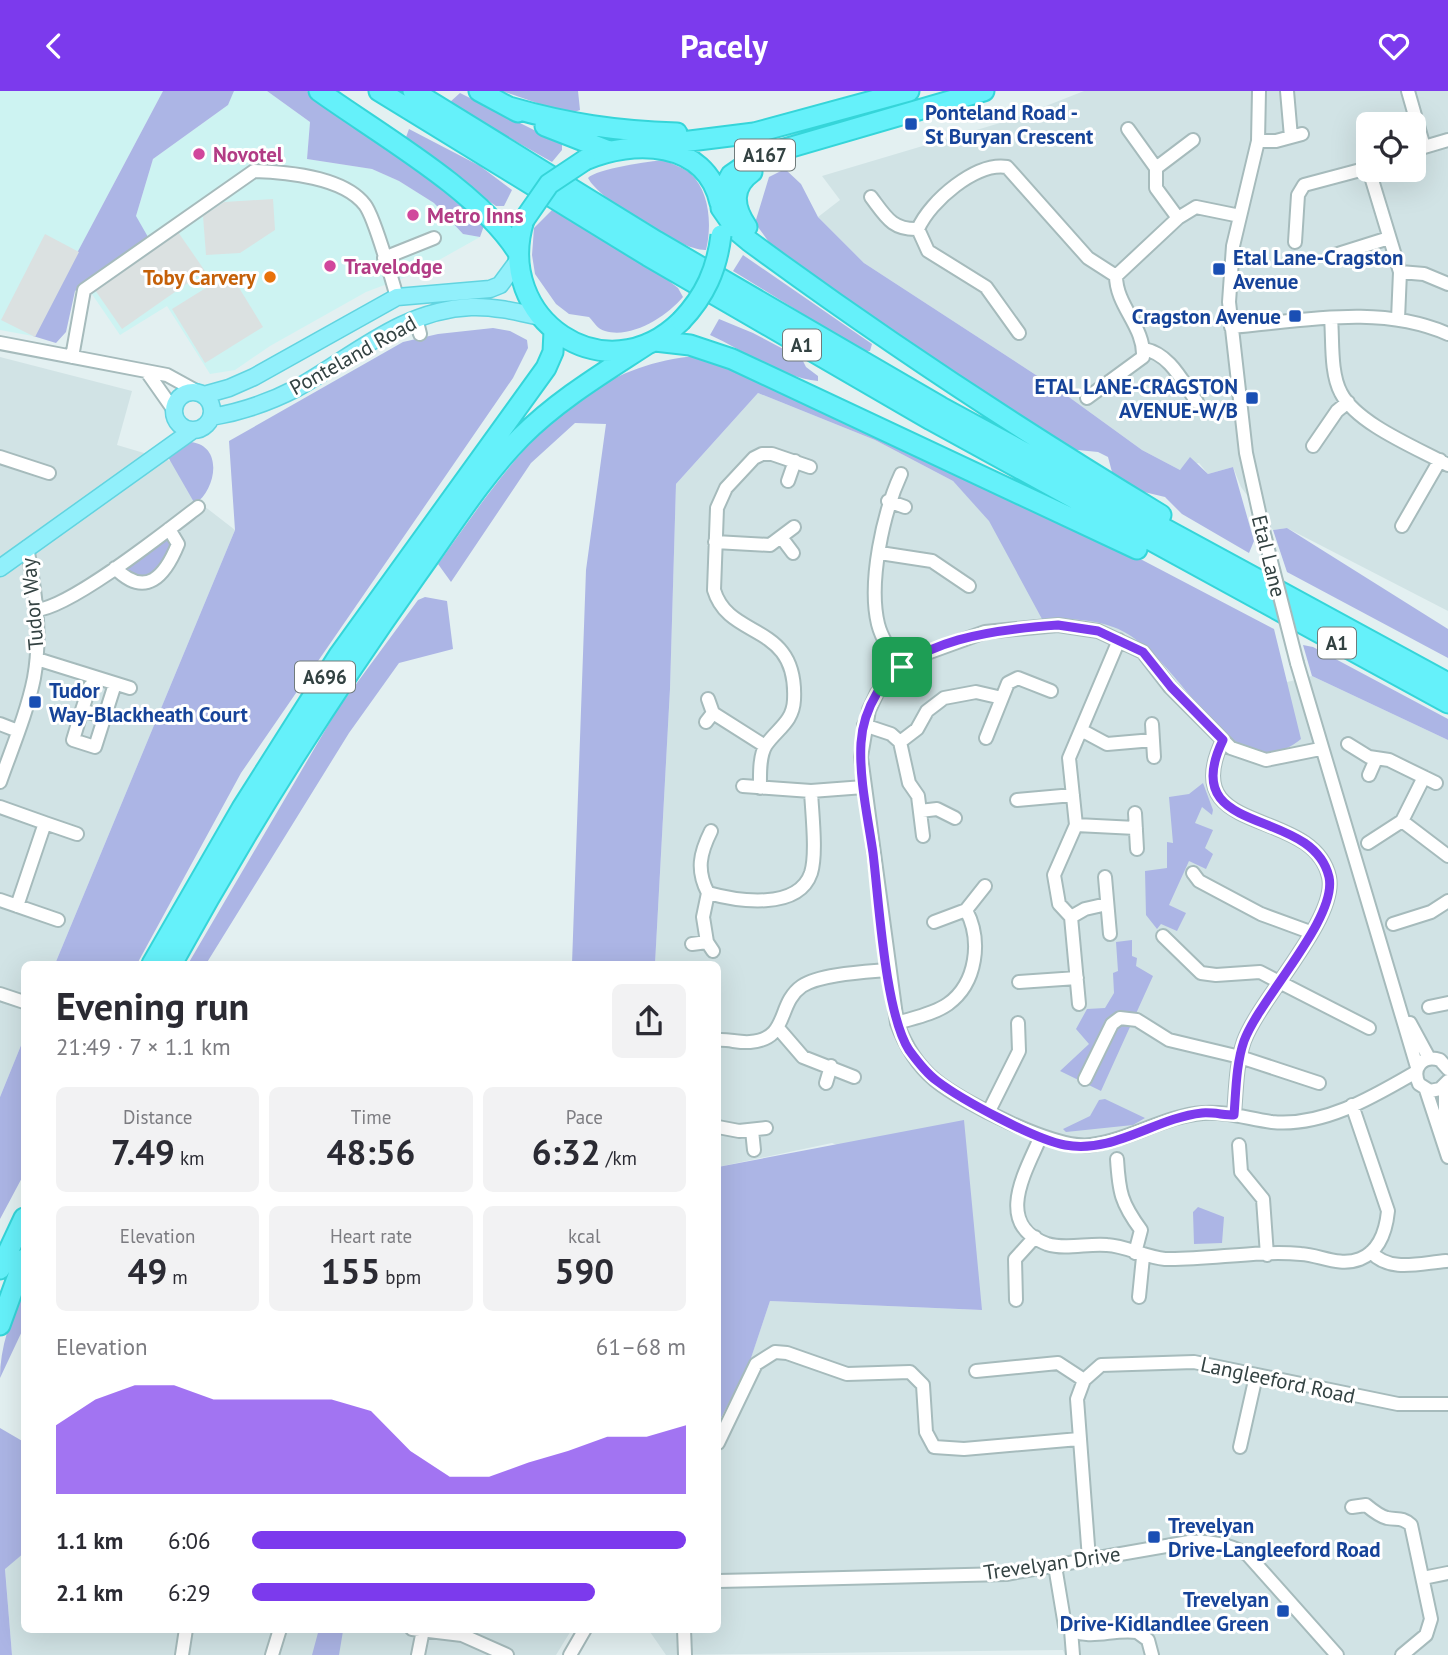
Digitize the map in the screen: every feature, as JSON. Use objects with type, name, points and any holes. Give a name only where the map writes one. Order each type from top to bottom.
[{"type":"highway","points":[[319,91],[460,192],[496,222],[517,256],[524,292],[547,324],[571,341],[600,349],[630,349],[652,342],[681,321],[706,288],[716,262],[722,235],[720,203],[704,171],[692,161],[672,151],[650,146],[609,151],[585,160],[549,184],[524,220],[517,256]]},
{"type":"highway","name":"A1","points":[[379,91],[683,276],[943,427],[1237,580],[1448,683]]},
{"type":"highway","name":"A1","points":[[413,91],[656,241],[1448,703]]},
{"type":"highway","points":[[479,91],[578,141],[609,151]]},
{"type":"highway","name":"A167","points":[[650,146],[738,135],[824,116],[909,91]]},
{"type":"highway","name":"A167","points":[[720,203],[731,175],[743,165],[784,149],[984,91]]},
{"type":"highway","points":[[509,107],[550,119],[610,130],[738,135]]},
{"type":"highway","name":"A1","points":[[775,260],[739,216],[735,200],[738,187],[747,176],[784,149]]},
{"type":"highway","name":"A1","points":[[720,203],[737,231],[775,260],[902,352],[1025,433],[1164,516],[1237,580]]},
{"type":"highway","name":"A696","points":[[154,961],[242,808],[340,655],[546,368],[553,352],[547,324]]},
{"type":"highway","name":"A1","points":[[652,342],[690,345],[732,359],[1167,563],[1237,580]]},
{"type":"highway","name":"A696","points":[[174,961],[231,860],[311,732],[376,633],[497,464],[561,401],[652,342]]},
{"type":"highway","points":[[0,1269],[21,1224]]},
{"type":"highway","points":[[0,1308],[21,1265]]},
{"type":"highway","points":[[0,1325],[21,1267]]},
{"type":"main road","name":"Ponteland Road","points":[[201,393],[229,388],[254,377],[397,297],[490,289],[500,285],[517,256]]},
{"type":"main road","name":"Ponteland Road","points":[[211,418],[234,414],[297,387],[368,342],[471,307],[547,324]]},
{"type":"main road","points":[[0,568],[138,466],[192,430],[200,429],[211,418],[210,401],[201,393],[180,396],[162,440],[138,466]]},
{"type":"main road","points":[[173,411],[177,422],[192,430]]},
{"type":"street","points":[[1258,141],[1296,135],[1287,91]]},
{"type":"street","points":[[1408,91],[1412,112]]},
{"type":"street","name":"Etal Lane","points":[[1258,94],[1258,141],[1229,271],[1231,327],[1246,453],[1263,530],[1320,748],[1398,1002],[1416,1070],[1424,1089]]},
{"type":"street","points":[[1128,129],[1156,167],[1156,188],[1178,218]]},
{"type":"street","points":[[1156,167],[1192,140]]},
{"type":"street","points":[[1426,147],[1448,140]]},
{"type":"street","points":[[918,229],[936,201],[974,174],[984,168],[1007,167],[1088,258],[1116,276]]},
{"type":"street","points":[[72,357],[84,290],[254,171],[286,172],[347,188],[366,206],[397,297]]},
{"type":"street","points":[[1296,241],[1298,195],[1304,185],[1356,172]]},
{"type":"street","points":[[1372,182],[1400,272],[1398,319]]},
{"type":"street","points":[[871,197],[891,224],[902,229],[918,229]]},
{"type":"street","points":[[1087,398],[1143,358],[1144,349],[1116,290],[1116,276],[1178,218],[1196,207],[1240,216]]},
{"type":"street","points":[[918,229],[928,251],[986,287],[1019,333]]},
{"type":"street","points":[[384,258],[435,238]]},
{"type":"street","points":[[1335,255],[1389,238]]},
{"type":"street","points":[[1400,272],[1424,274],[1448,284]]},
{"type":"street","points":[[1231,327],[1375,316],[1398,319],[1448,334]]},
{"type":"street","points":[[1331,318],[1336,379],[1348,402],[1374,424],[1444,462],[1402,526]]},
{"type":"street","points":[[0,343],[167,375],[201,393]]},
{"type":"street","points":[[1144,349],[1158,352],[1197,402]]},
{"type":"street","points":[[147,372],[173,411]]},
{"type":"street","points":[[1313,446],[1337,411],[1348,402]]},
{"type":"street","points":[[760,787],[765,746],[791,716],[794,701],[793,681],[785,653],[775,642],[727,613],[717,603],[714,590],[715,542],[720,498],[754,458],[772,454],[810,467]]},
{"type":"street","points":[[1,459],[48,473]]},
{"type":"street","points":[[788,481],[795,461]]},
{"type":"street","points":[[901,474],[888,501],[875,605],[878,626],[902,667]]},
{"type":"street","points":[[888,501],[905,507]]},
{"type":"street","points":[[36,610],[52,607],[115,568],[198,507]]},
{"type":"street","points":[[715,542],[770,545],[794,527]]},
{"type":"street","points":[[115,568],[127,580],[138,584],[152,581],[169,566],[178,544],[169,529]]},
{"type":"street","points":[[780,537],[793,553]]},
{"type":"street","name":"Tudor Way","points":[[0,782],[18,731],[37,659],[36,610],[27,547]]},
{"type":"street","points":[[880,553],[932,561],[969,586]]},
{"type":"street","points":[[1320,748],[1266,760],[1231,748],[1171,687],[1143,652],[1098,631],[1058,625],[1015,628],[960,639],[902,667],[877,693],[864,725],[861,757],[897,1023],[908,1048],[936,1081],[989,1111],[1065,1145],[1088,1146],[1127,1138],[1167,1122],[1203,1113],[1298,1122],[1327,1116],[1388,1089],[1429,1058],[1446,1064]]},
{"type":"street","points":[[1079,1004],[1071,917],[1059,904],[1054,876],[1076,825],[1069,758],[1119,640]]},
{"type":"street","points":[[37,659],[130,688]]},
{"type":"street","points":[[986,738],[1008,683],[1018,678],[1051,691]]},
{"type":"street","points":[[90,686],[73,740],[95,747],[115,684]]},
{"type":"street","points":[[900,742],[917,729],[927,711],[944,698],[976,692],[1002,698]]},
{"type":"street","points":[[708,699],[710,718],[765,746]]},
{"type":"street","points":[[82,710],[104,716]]},
{"type":"street","points":[[0,724],[18,731]]},
{"type":"street","points":[[1152,724],[1154,757]]},
{"type":"street","points":[[864,725],[891,734],[900,742],[909,783],[918,796],[923,836]]},
{"type":"street","points":[[1081,730],[1107,744],[1153,740]]},
{"type":"street","points":[[1223,740],[1212,761],[1212,785],[1223,805],[1311,845],[1322,858],[1329,880],[1328,897],[1310,932],[1255,1017],[1240,1057],[1234,1115]]},
{"type":"street","points":[[1348,744],[1376,759],[1389,760],[1430,780],[1402,821],[1368,843]]},
{"type":"street","points":[[1369,775],[1376,759]]},
{"type":"street","points":[[743,786],[811,791],[864,787]]},
{"type":"street","points":[[708,893],[755,902],[795,894],[806,885],[812,870],[811,791]]},
{"type":"street","points":[[1017,800],[1073,795]]},
{"type":"street","points":[[0,807],[77,834]]},
{"type":"street","points":[[920,811],[937,809],[955,818]]},
{"type":"street","points":[[1135,813],[1137,849]]},
{"type":"street","points":[[1402,821],[1448,856]]},
{"type":"street","points":[[17,906],[45,823]]},
{"type":"street","points":[[1076,825],[1136,828]]},
{"type":"street","points":[[692,944],[710,947],[703,917],[708,893],[699,869],[701,850],[711,831]]},
{"type":"street","points":[[1193,873],[1199,881],[1261,914],[1310,932]]},
{"type":"street","points":[[1105,877],[1110,934]]},
{"type":"street","points":[[934,922],[966,911],[985,886]]},
{"type":"street","points":[[0,900],[58,920]]},
{"type":"street","points":[[1393,923],[1431,912],[1448,901]]},
{"type":"street","points":[[1071,917],[1085,909],[1107,904]]},
{"type":"street","points":[[897,1023],[946,1006],[960,994],[971,973],[975,951],[973,924],[966,911]]},
{"type":"street","points":[[1163,936],[1201,973],[1216,975],[1260,972],[1276,983],[1369,1028]]},
{"type":"street","points":[[721,1040],[749,1042],[767,1037],[779,1028],[790,998],[809,982],[888,970]]},
{"type":"street","points":[[1019,982],[1077,978]]},
{"type":"street","points":[[0,994],[21,1001]]},
{"type":"street","name":"Etal Lane","points":[[1398,1002],[1429,1058]]},
{"type":"street","points":[[1429,1007],[1448,1003]]},
{"type":"street","points":[[1085,1079],[1112,1024],[1120,1018],[1137,1020],[1169,1040],[1240,1057],[1319,1083]]},
{"type":"street","points":[[989,1111],[1019,1051],[1018,1023]]},
{"type":"street","points":[[779,1028],[803,1058],[831,1066],[854,1077]]},
{"type":"street","points":[[826,1083],[831,1066]]},
{"type":"street","points":[[1388,1089],[1437,1091],[1447,1083]]},
{"type":"street","points":[[1445,1141],[1447,1083]]},
{"type":"street","points":[[1424,1089],[1445,1141],[1448,1157]]},
{"type":"street","points":[[1041,1136],[1018,1188],[1016,1202],[1019,1218],[1026,1229],[1048,1244],[1105,1244],[1139,1255],[1182,1259],[1303,1254],[1329,1262],[1359,1260],[1377,1248],[1387,1228],[1388,1211],[1352,1105]]},
{"type":"street","points":[[721,1127],[752,1130],[766,1128]]},
{"type":"street","points":[[752,1130],[754,1150]]},
{"type":"street","points":[[1239,1145],[1241,1172],[1264,1199],[1267,1255]]},
{"type":"street","points":[[1117,1159],[1119,1194],[1124,1207],[1141,1230],[1139,1297]]},
{"type":"street","points":[[1016,1300],[1015,1259],[1035,1237]]},
{"type":"street","points":[[1371,1252],[1380,1262],[1389,1265],[1446,1261]]},
{"type":"street","points":[[721,1437],[756,1364],[775,1352],[787,1353],[847,1374],[910,1372],[923,1385],[926,1433],[934,1447],[964,1449],[1079,1439]]},
{"type":"street","name":"Langleeford Road","points":[[1084,1380],[1101,1365],[1194,1362],[1256,1377],[1398,1404],[1448,1403]]},
{"type":"street","points":[[976,1371],[1059,1363],[1084,1380],[1077,1399],[1089,1559]]},
{"type":"street","points":[[1240,1447],[1256,1377]]},
{"type":"street","points":[[1352,1507],[1366,1504],[1377,1514],[1388,1518],[1403,1518],[1411,1525],[1431,1619],[1430,1628],[1402,1655]]},
{"type":"street","name":"Trevelyan Drive","points":[[721,1581],[1006,1574],[1189,1542],[1210,1541],[1229,1545],[1247,1554],[1337,1655]]},
{"type":"street","points":[[1055,1566],[1065,1626],[1092,1636],[1137,1632],[1148,1640],[1152,1655]]},
{"type":"street","points":[[1423,1578],[1448,1573]]},
{"type":"street","points":[[1071,1630],[1073,1655]]},
{"type":"street","points":[[182,1655],[185,1633]]},
{"type":"street","points":[[272,1655],[279,1633]]},
{"type":"street","points":[[418,1655],[422,1633]]},
{"type":"street","points":[[446,1633],[462,1635],[507,1655]]},
{"type":"street","points":[[570,1655],[583,1633]]},
{"type":"street","points":[[684,1633],[685,1655]]},
{"type":"shaded area","points":[[0,91],[163,91],[33,336],[0,330]]},
{"type":"shaded area","points":[[163,91],[234,91],[228,105],[153,159],[136,216],[148,237],[75,291],[66,332],[56,343],[33,336]]},
{"type":"shaded area","points":[[234,91],[267,91],[310,122],[307,159],[372,169],[399,181],[434,203],[463,234],[480,237],[414,274],[366,292],[270,346],[235,370],[210,374],[167,306],[120,335],[85,284],[136,216],[153,159],[228,105]]},
{"type":"shaded area","points":[[267,91],[307,91],[486,220],[480,237],[463,234],[434,203],[399,181],[372,169],[307,159],[310,122]]},
{"type":"shaded area","points":[[502,91],[578,91],[580,110],[569,114]]},
{"type":"shaded area","points":[[1084,91],[1448,91],[1448,611],[1287,528],[1273,530],[1241,487],[1233,467],[1208,474],[1199,463],[1184,466],[1180,470],[1142,450],[1062,392],[864,263],[818,217],[840,200],[822,176],[1010,120]]},
{"type":"shaded area","points":[[460,93],[562,144],[562,150],[552,162],[453,106],[450,102]]},
{"type":"shaded area","points":[[409,129],[480,166],[512,190],[504,206],[496,206],[487,200],[405,140]]},
{"type":"shaded area","points":[[664,160],[690,173],[702,189],[709,220],[706,250],[679,242],[642,223],[608,199],[588,178],[612,169]]},
{"type":"shaded area","points":[[785,169],[801,184],[818,217],[864,263],[1062,392],[1142,450],[1180,470],[1190,457],[1208,474],[1233,467],[1254,541],[1249,553],[1182,514],[1165,497],[1140,491],[1112,472],[1108,457],[1098,452],[1068,449],[919,353],[774,249],[755,223],[769,177]]},
{"type":"shaded area","points":[[273,199],[275,230],[240,253],[206,255],[203,216],[224,202]]},
{"type":"shaded area","points":[[552,210],[660,274],[678,288],[683,297],[658,318],[626,332],[605,331],[589,317],[569,314],[556,304],[535,274],[532,255],[534,228]]},
{"type":"shaded area","points":[[178,232],[205,271],[122,329],[95,290]]},
{"type":"shaded area","points":[[45,234],[79,252],[35,337],[1,320]]},
{"type":"shaded area","points":[[743,255],[872,344],[870,351],[863,351],[733,271]]},
{"type":"shaded area","points":[[230,273],[263,327],[205,363],[172,309]]},
{"type":"shaded area","points":[[719,319],[753,333],[802,359],[806,367],[818,376],[818,381],[776,369],[710,335]]},
{"type":"shaded area","points":[[493,328],[510,331],[527,340],[528,348],[513,378],[241,773],[139,961],[56,961],[235,530],[229,441],[403,342],[438,334]]},
{"type":"shaded area","points":[[696,356],[737,369],[1127,552],[1274,629],[1301,739],[1288,748],[1273,753],[1250,750],[1213,721],[1160,661],[1131,636],[1099,623],[1076,619],[1042,619],[989,521],[953,481],[875,440],[758,393],[676,484],[670,689],[655,961],[572,961],[586,570],[606,424],[575,423],[531,463],[451,582],[438,564],[489,493],[545,428],[576,402],[612,380],[651,364]]},
{"type":"shaded area","points":[[0,357],[132,391],[117,445],[171,461],[195,499],[235,530],[56,961],[21,961],[21,1045],[0,1097]]},
{"type":"shaded area","points":[[758,393],[875,440],[953,481],[989,520],[1287,682],[1312,676],[1448,740],[1448,1655],[1065,1655],[1063,1650],[666,1655],[651,1633],[721,1633],[721,1419],[748,1366],[770,1301],[981,1310],[837,1145],[832,1143],[721,1166],[721,961],[655,961],[670,689],[676,484]]},
{"type":"shaded area","points":[[191,442],[202,445],[209,451],[213,469],[208,489],[195,504],[168,457]]},
{"type":"shaded area","points":[[1287,528],[1448,629],[1448,658],[1287,572],[1273,530]]},
{"type":"shaded area","points":[[166,538],[172,542],[162,564],[140,581],[126,575],[124,567]]},
{"type":"shaded area","points":[[425,597],[447,601],[453,649],[399,663],[349,733],[208,961],[190,961],[337,710],[418,600]]},
{"type":"shaded area","points":[[1303,645],[1313,647],[1448,719],[1448,740],[1312,676]]},
{"type":"shaded area","points":[[1203,783],[1213,810],[1212,815],[1202,807],[1195,823],[1213,830],[1205,848],[1213,854],[1206,869],[1189,861],[1169,905],[1186,913],[1177,931],[1161,924],[1157,929],[1146,915],[1145,871],[1167,868],[1167,842],[1173,843],[1169,797],[1189,794]]},
{"type":"shaded area","points":[[1132,940],[1132,956],[1137,958],[1136,966],[1153,976],[1101,1091],[1060,1071],[1089,1044],[1076,1029],[1087,1009],[1105,1008],[1114,993],[1113,973],[1118,971],[1116,942]]},
{"type":"shaded area","points":[[21,1045],[21,1180],[0,1219],[0,1097]]},
{"type":"shaded area","points":[[1105,1099],[1145,1118],[1133,1125],[1066,1132],[1063,1129],[1090,1116],[1099,1100]]},
{"type":"shaded area","points":[[964,1120],[982,1310],[770,1301],[750,1361],[721,1418],[721,1166]]},
{"type":"shaded area","points":[[1198,1207],[1224,1217],[1222,1243],[1194,1244],[1193,1212]]},
{"type":"shaded area","points":[[21,1296],[21,1333],[0,1378],[7,1332]]},
{"type":"shaded area","points":[[0,1428],[21,1440],[21,1556],[5,1569],[12,1655],[0,1655]]},
{"type":"shaded area","points":[[21,1555],[21,1633],[570,1633],[556,1655],[12,1655],[5,1568]]},
{"type":"shaded area","points":[[318,1633],[343,1633],[339,1655],[312,1655]]},
{"type":"place","name":"Ponteland Road - St Buryan Crescent","points":[[911,124]]},
{"type":"place","name":"Novotel","points":[[199,154]]},
{"type":"place","name":"Metro Inns","points":[[413,215]]},
{"type":"place","name":"Travelodge","points":[[330,266]]},
{"type":"place","name":"Etal Lane-Cragston Avenue","points":[[1219,269]]},
{"type":"place","name":"Toby Carvery","points":[[270,277]]},
{"type":"place","name":"Cragston Avenue","points":[[1295,316]]},
{"type":"place","name":"ETAL LANE-CRAGSTON AVENUE-W/B","points":[[1252,398]]},
{"type":"place","name":"Tudor Way-Blackheath Court","points":[[35,702]]},
{"type":"place","name":"Trevelyan Drive-Langleeford Road","points":[[1154,1537]]},
{"type":"place","name":"Trevelyan Drive-Kidlandlee Green","points":[[1283,1611]]},
{"type":"route","points":[[1058,625],[1098,631],[1143,652],[1171,687],[1223,740],[1212,761],[1212,785],[1223,805],[1311,845],[1322,858],[1329,880],[1328,897],[1320,919],[1270,991],[1244,1042],[1234,1115],[1203,1113],[1167,1122],[1127,1138],[1088,1146],[1065,1145],[989,1111],[936,1081],[920,1065],[901,1035],[893,1005],[861,757],[861,741],[869,710],[877,693],[902,667],[960,639],[985,632],[1058,625]]}]
